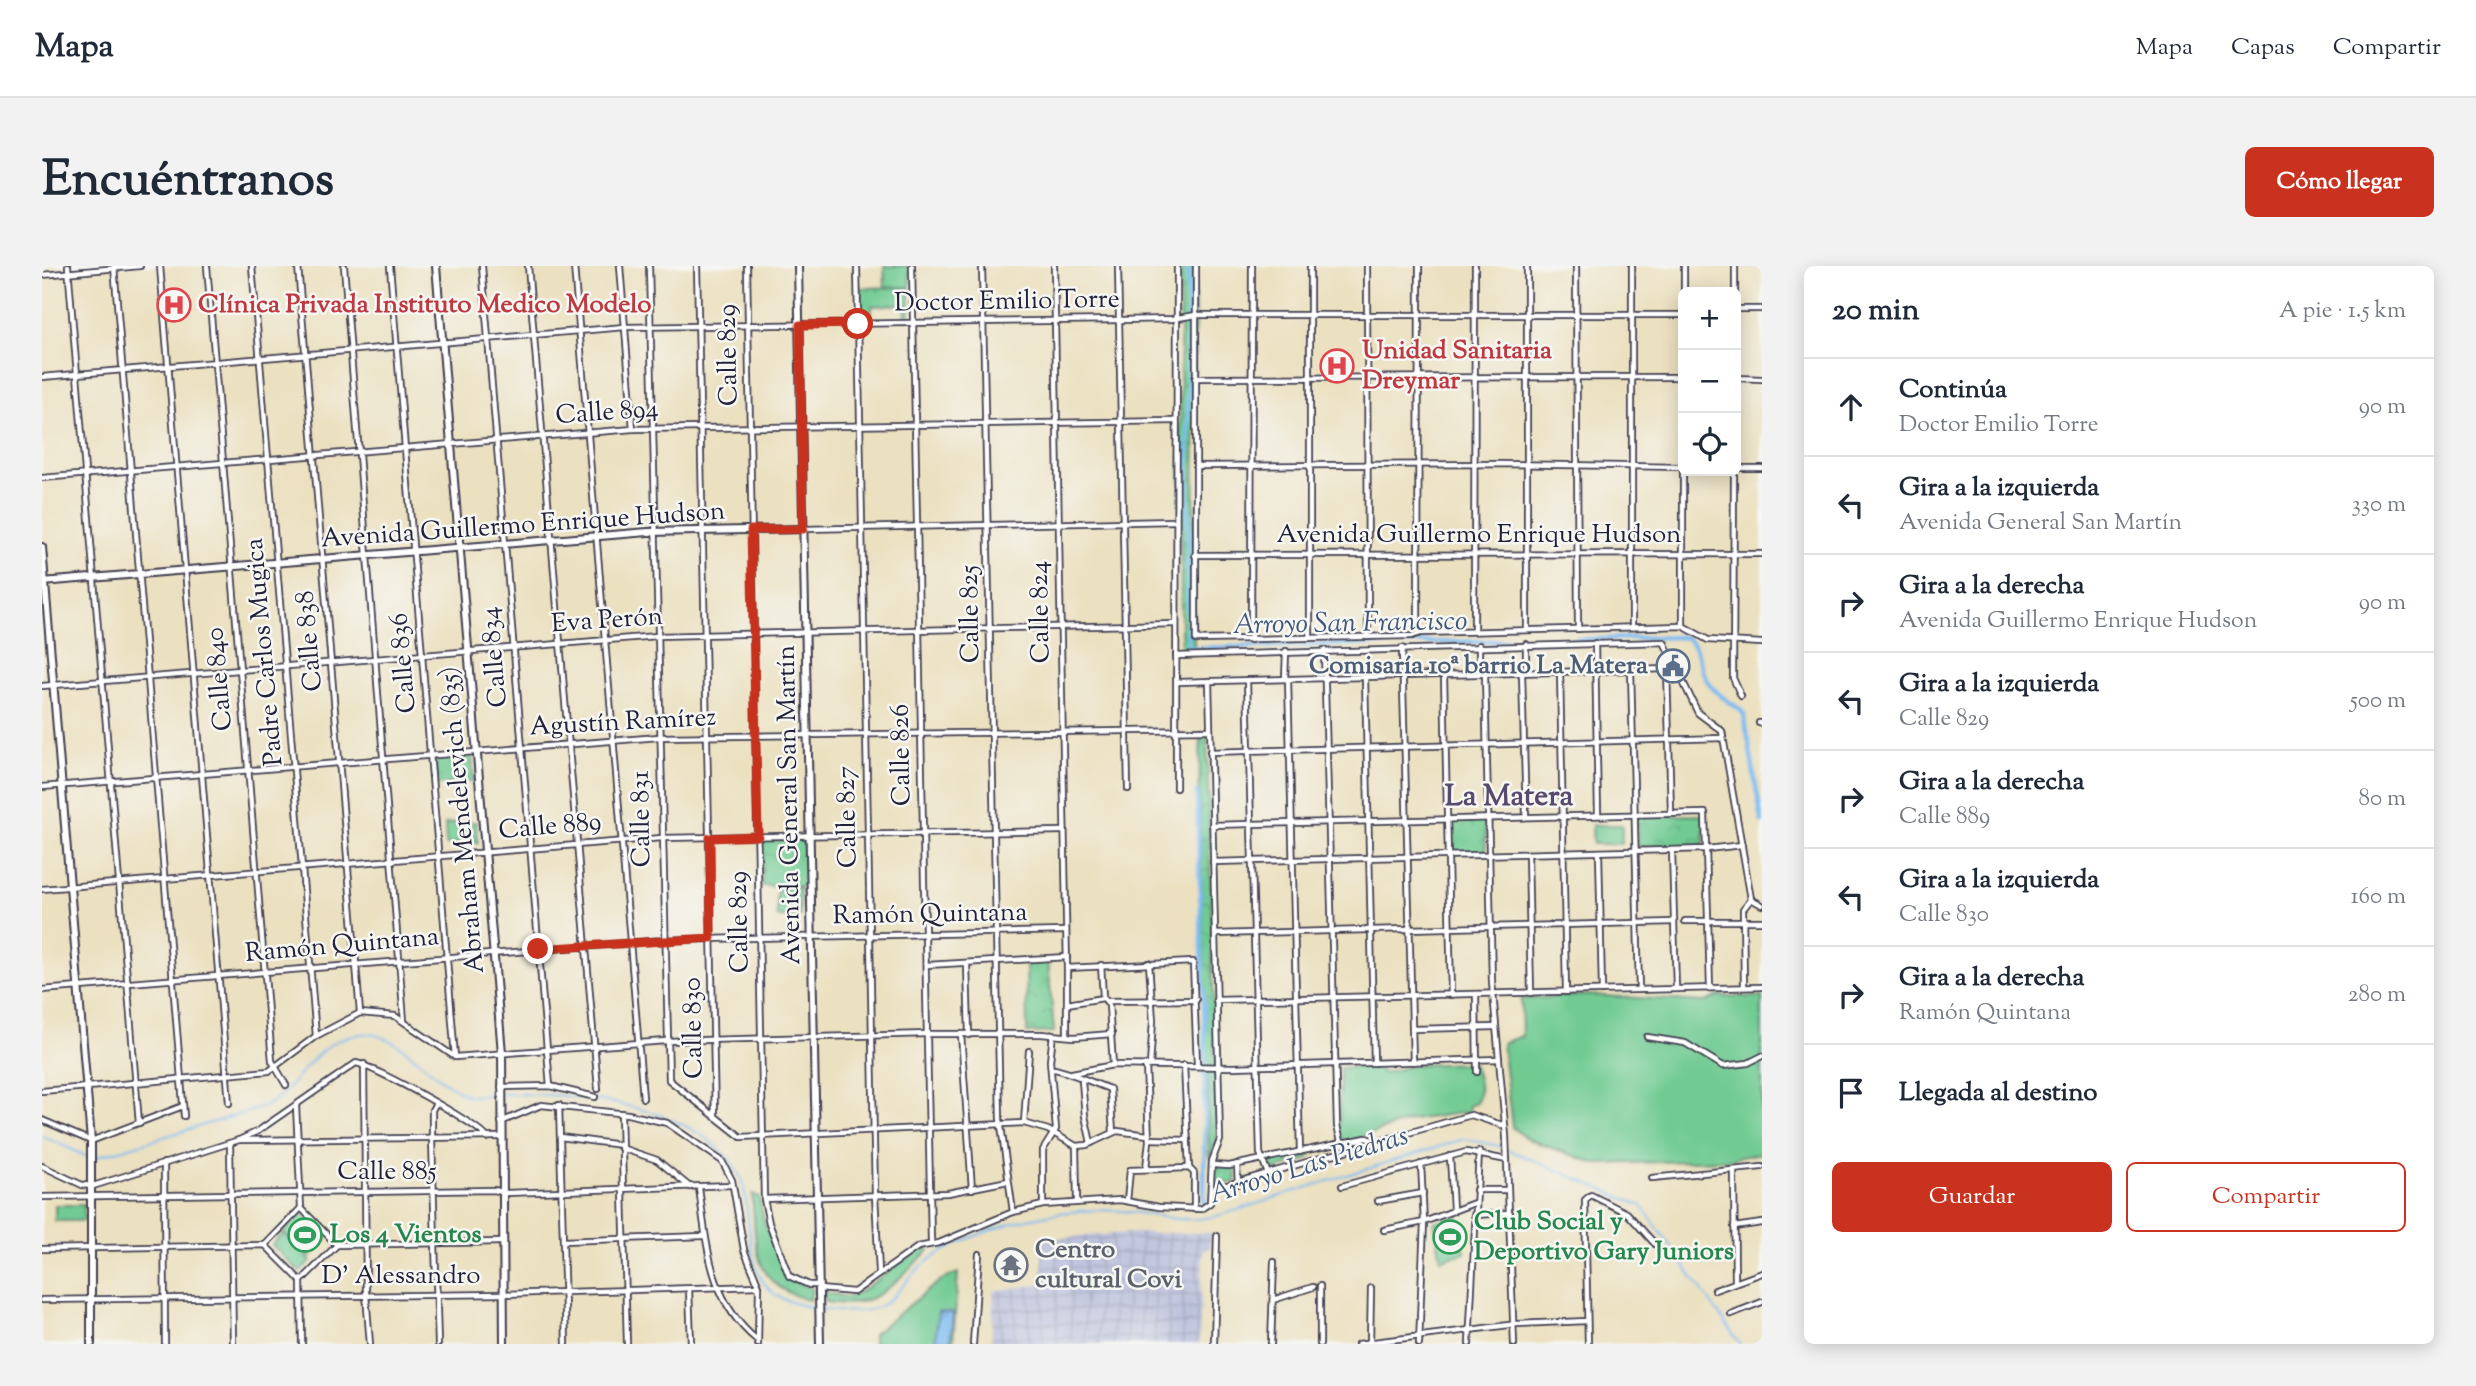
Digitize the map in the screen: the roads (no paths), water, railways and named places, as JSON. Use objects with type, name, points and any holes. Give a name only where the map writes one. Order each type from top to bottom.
[{"type":"main road","name":"Abraham Mendelevich (835)","points":[[436,266],[502,1053],[500,1137],[504,1344]]},
{"type":"main road","name":"Avenida General San Martín","points":[[798,266],[820,1344]]},
{"type":"main road","name":"Avenida Guillermo Enrique Hudson","points":[[43,582],[597,536],[803,529]]},
{"type":"main road","points":[[42,547],[91,1141],[91,1344]]},
{"type":"street","points":[[42,275],[68,269],[140,266]]},
{"type":"street","points":[[160,266],[229,1103]]},
{"type":"street","name":"Calle 840","points":[[206,266],[264,972],[275,1069],[286,1085]]},
{"type":"street","name":"Padre Carlos Mugica","points":[[252,266],[317,1035]]},
{"type":"street","name":"Calle 838","points":[[298,266],[360,1013]]},
{"type":"street","points":[[344,266],[404,1021]]},
{"type":"street","name":"Calle 836","points":[[390,266],[455,1057]]},
{"type":"street","name":"Calle 834","points":[[482,266],[550,1087]]},
{"type":"street","points":[[528,266],[597,1089]]},
{"type":"street","points":[[574,266],[643,1098]]},
{"type":"street","points":[[620,266],[633,429]]},
{"type":"street","name":"Calle 831","points":[[649,266],[668,1078],[715,1118]]},
{"type":"street","name":"Calle 830","points":[[697,266],[715,1118]]},
{"type":"street","name":"Calle 829","points":[[747,266],[764,1199],[769,1223],[789,1276],[819,1290]]},
{"type":"street","name":"Calle 827","points":[[857,266],[869,935],[879,1272]]},
{"type":"street","name":"Calle 826","points":[[912,266],[931,1242]]},
{"type":"street","name":"Calle 825","points":[[982,266],[990,526],[995,962],[1001,1125],[1013,1212]]},
{"type":"street","name":"Calle 824","points":[[1054,266],[1067,968]]},
{"type":"street","points":[[1118,266],[1128,789]]},
{"type":"street","points":[[1176,788],[1177,266]]},
{"type":"street","points":[[1196,266],[1196,640],[1683,626],[1705,639],[1732,644],[1762,643]]},
{"type":"street","points":[[1251,640],[1252,266]]},
{"type":"street","points":[[1310,266],[1310,638]]},
{"type":"street","points":[[1367,266],[1368,637]]},
{"type":"street","points":[[1418,634],[1419,266]]},
{"type":"street","points":[[1474,630],[1475,266]]},
{"type":"street","points":[[1527,266],[1527,630]]},
{"type":"street","points":[[1576,266],[1578,629]]},
{"type":"street","points":[[1632,266],[1632,626]]},
{"type":"street","points":[[1684,266],[1684,287]]},
{"type":"street","points":[[1735,266],[1735,287]]},
{"type":"street","points":[[114,267],[184,1116]]},
{"type":"street","points":[[68,269],[139,1123]]},
{"type":"street","points":[[1741,309],[1762,309]]},
{"type":"street","name":"Doctor Emilio Torre","points":[[42,377],[625,327],[1177,319],[1196,315],[1678,315]]},
{"type":"street","points":[[1195,378],[1678,377]]},
{"type":"street","points":[[1741,378],[1762,379]]},
{"type":"street","name":"Calle 894","points":[[42,478],[633,429],[1176,421]]},
{"type":"street","points":[[1196,467],[1419,464],[1678,467]]},
{"type":"street","points":[[1741,469],[1762,468]]},
{"type":"street","points":[[1683,476],[1683,626]]},
{"type":"street","points":[[1735,476],[1733,681],[1741,696]]},
{"type":"street","name":"Avenida Guillermo Enrique Hudson","points":[[803,529],[1176,521]]},
{"type":"street","name":"Avenida Guillermo Enrique Hudson","points":[[1195,555],[1762,554]]},
{"type":"street","name":"Eva Perón","points":[[42,687],[657,636],[1176,624]]},
{"type":"street","points":[[1595,642],[1598,815]]},
{"type":"street","points":[[1176,656],[1479,645],[1664,642],[1698,713],[1719,727],[1723,738],[1751,899]]},
{"type":"street","points":[[1526,644],[1526,817]]},
{"type":"street","points":[[1479,645],[1486,745],[1493,993],[1506,1136],[1514,1344]]},
{"type":"street","points":[[1402,648],[1413,1062]]},
{"type":"street","points":[[1324,650],[1335,1064],[1338,1136],[1342,1145]]},
{"type":"street","points":[[1286,651],[1300,1152]]},
{"type":"street","points":[[1177,682],[1667,669],[1674,666]]},
{"type":"street","points":[[1667,669],[1671,813]]},
{"type":"street","points":[[1560,670],[1566,992]]},
{"type":"street","points":[[1631,670],[1639,990]]},
{"type":"street","points":[[1444,675],[1451,995]]},
{"type":"street","points":[[1365,677],[1374,1063]]},
{"type":"street","points":[[1247,680],[1256,1066],[1261,1158],[1268,1174]]},
{"type":"street","points":[[819,1290],[853,1292],[879,1272],[931,1242],[939,1243],[1013,1212],[1043,1205],[1077,1201],[1127,1201],[1194,1209],[1208,1205],[1213,1189],[1212,1165],[1220,1140],[1209,681]]},
{"type":"street","name":"Agustín Ramírez","points":[[42,787],[659,737],[1209,730]]},
{"type":"street","points":[[1210,752],[1723,738]]},
{"type":"street","points":[[1212,825],[1702,812],[1706,815],[1710,988]]},
{"type":"street","name":"Calle 889","points":[[42,889],[662,838],[1063,831]]},
{"type":"street","points":[[1213,862],[1707,849],[1742,845]]},
{"type":"street","points":[[1672,849],[1676,989]]},
{"type":"street","points":[[1600,852],[1602,991]]},
{"type":"street","points":[[1528,854],[1531,993]]},
{"type":"street","points":[[1751,899],[1762,905]]},
{"type":"street","points":[[1744,987],[1744,906],[1751,899]]},
{"type":"street","points":[[1685,922],[1762,921]]},
{"type":"street","points":[[1215,934],[1674,922]]},
{"type":"street","name":"Ramón Quintana","points":[[42,990],[664,940],[1066,931]]},
{"type":"street","points":[[927,965],[1067,957]]},
{"type":"street","points":[[1067,1036],[1067,968],[1194,962],[1198,1065]]},
{"type":"street","points":[[1146,1169],[1152,1002],[1149,963]]},
{"type":"street","points":[[967,964],[969,1035]]},
{"type":"street","points":[[1101,965],[1112,1034],[1113,1065]]},
{"type":"street","points":[[1216,1000],[1762,987]]},
{"type":"street","points":[[1476,994],[1477,1072]]},
{"type":"street","points":[[1067,1004],[1105,1000],[1196,1000]]},
{"type":"street","points":[[42,1091],[227,1076],[275,1069],[317,1035],[360,1013],[388,1014],[404,1021],[455,1057],[666,1041],[928,1034],[1112,1034]]},
{"type":"street","points":[[1413,1028],[1496,1027]]},
{"type":"street","points":[[961,1034],[972,1189]]},
{"type":"street","points":[[1043,1205],[1043,1150],[1054,1134],[1056,1121],[1053,1034]]},
{"type":"street","points":[[1647,1037],[1685,1043],[1711,1062],[1723,1066],[1748,1063],[1762,1056]]},
{"type":"street","points":[[1024,1123],[1029,1051]]},
{"type":"street","points":[[1053,1069],[1072,1073],[1113,1065],[1256,1066],[1499,1059]]},
{"type":"street","points":[[42,1166],[89,1183],[230,1143],[296,1106],[354,1063],[364,1064],[436,1103],[483,1130],[487,1138]]},
{"type":"street","points":[[364,1064],[366,1295],[370,1344]]},
{"type":"street","points":[[1184,1065],[1189,1167],[1194,1173],[1194,1209]]},
{"type":"street","points":[[1072,1073],[1082,1081],[1111,1091],[1113,1132]]},
{"type":"street","points":[[1082,1081],[1091,1143]]},
{"type":"street","points":[[500,1088],[550,1087],[595,1097]]},
{"type":"street","points":[[436,1103],[432,1110],[432,1139],[438,1344]]},
{"type":"street","points":[[500,1122],[533,1106],[559,1105],[621,1113],[662,1121],[722,1161],[732,1185],[741,1239],[759,1286],[758,1342]]},
{"type":"street","points":[[559,1105],[566,1344]]},
{"type":"street","points":[[42,1120],[91,1141],[183,1106]]},
{"type":"street","points":[[296,1106],[301,1208],[337,1245]]},
{"type":"street","points":[[621,1113],[627,1344]]},
{"type":"street","points":[[1213,1189],[1471,1115],[1505,1126]]},
{"type":"street","points":[[715,1118],[737,1136],[966,1128],[1024,1123],[1076,1146],[1091,1143],[1113,1132],[1188,1140]]},
{"type":"street","points":[[239,1140],[500,1137]]},
{"type":"street","points":[[560,1138],[621,1147],[657,1160],[691,1188]]},
{"type":"street","points":[[1212,1165],[1237,1164],[1367,1138],[1376,1141]]},
{"type":"street","points":[[230,1143],[233,1344]]},
{"type":"street","points":[[1076,1146],[1077,1201]]},
{"type":"street","points":[[1311,1151],[1314,1160]]},
{"type":"street","points":[[1342,1186],[1450,1156],[1479,1152],[1507,1160]]},
{"type":"street","points":[[1469,1344],[1474,1203],[1479,1152]]},
{"type":"street","points":[[1450,1156],[1453,1209]]},
{"type":"street","points":[[164,1163],[165,1344]]},
{"type":"street","points":[[1237,1164],[1238,1184]]},
{"type":"street","points":[[1419,1344],[1423,1222],[1421,1164]]},
{"type":"street","points":[[1127,1201],[1130,1170],[1189,1167]]},
{"type":"street","points":[[1653,1178],[1762,1167]]},
{"type":"street","points":[[1734,1170],[1735,1282]]},
{"type":"street","points":[[764,1199],[930,1193],[972,1189],[1008,1181]]},
{"type":"street","name":"Calle 885","points":[[42,1197],[299,1192],[561,1192],[732,1185]]},
{"type":"street","points":[[699,1188],[704,1236],[717,1288],[733,1317],[758,1342]]},
{"type":"street","points":[[1476,1190],[1508,1189]]},
{"type":"street","points":[[1378,1201],[1423,1193]]},
{"type":"street","points":[[1588,1344],[1584,1204],[1591,1195],[1623,1210],[1655,1244]]},
{"type":"street","points":[[1384,1230],[1423,1222],[1474,1203]]},
{"type":"street","points":[[42,1249],[265,1244],[301,1208]]},
{"type":"street","points":[[1474,1214],[1510,1213]]},
{"type":"street","points":[[1734,1227],[1762,1223]]},
{"type":"street","points":[[563,1241],[704,1236]]},
{"type":"street","points":[[1214,1344],[1217,1236]]},
{"type":"street","points":[[301,1280],[337,1245],[502,1242]]},
{"type":"street","points":[[265,1244],[301,1280],[302,1344]]},
{"type":"street","points":[[973,1344],[979,1254]]},
{"type":"street","points":[[1271,1344],[1274,1262]]},
{"type":"street","points":[[1715,1290],[1762,1273]]},
{"type":"street","name":"D' Alessandro","points":[[42,1300],[503,1294],[759,1286]]},
{"type":"street","points":[[1320,1286],[1320,1344]]},
{"type":"street","points":[[1273,1300],[1313,1287]]},
{"type":"street","points":[[1370,1343],[1371,1288]]},
{"type":"street","points":[[689,1289],[691,1344]]},
{"type":"street","points":[[1731,1314],[1762,1301]]},
{"type":"street","points":[[1358,1344],[1514,1325],[1587,1321]]},
{"type":"water","points":[[938,1312],[953,1313],[950,1344],[935,1344]]},
{"type":"waterway","name":"Arroyo San Francisco","points":[[1188,266],[1188,648],[1684,637],[1694,645],[1711,686],[1744,714],[1762,822]]},
{"type":"waterway","points":[[1197,792],[1205,1039],[1204,1204]]},
{"type":"waterway","name":"Arroyo Las Piedras","points":[[93,1158],[264,1107],[274,1101],[321,1052],[351,1035],[370,1034],[387,1039],[450,1086],[467,1095],[499,1094]]},
{"type":"waterway","name":"Arroyo Las Piedras","points":[[504,1094],[597,1100],[663,1116],[692,1130],[717,1147],[736,1169],[746,1201],[753,1256],[758,1273],[767,1287],[790,1302],[845,1311],[871,1310],[886,1303],[920,1267],[939,1253],[972,1237],[1020,1221],[1093,1210],[1185,1219],[1206,1218],[1464,1139],[1504,1147]]},
{"type":"waterway","name":"Arroyo Las Piedras","points":[[42,1136],[88,1157]]},
{"type":"waterway","name":"Arroyo Las Piedras","points":[[1509,1150],[1642,1206],[1740,1344]]},
{"type":"place","name":"Clínica Privada Instituto Medico Modelo","points":[[174,305]]},
{"type":"place","name":"Unidad Sanitaria Dreymar","points":[[1337,366]]},
{"type":"place","name":"Comisaría 10ª barrio La Matera","points":[[1673,666]]},
{"type":"place","name":"Los 4 Vientos","points":[[305,1235]]},
{"type":"place","name":"Club Social y Deportivo Gary Juniors","points":[[1450,1237]]},
{"type":"place","name":"Centro cultural Covi","points":[[1011,1265]]},
{"type":"district","name":"La Matera","points":[[1509,797]]}]
